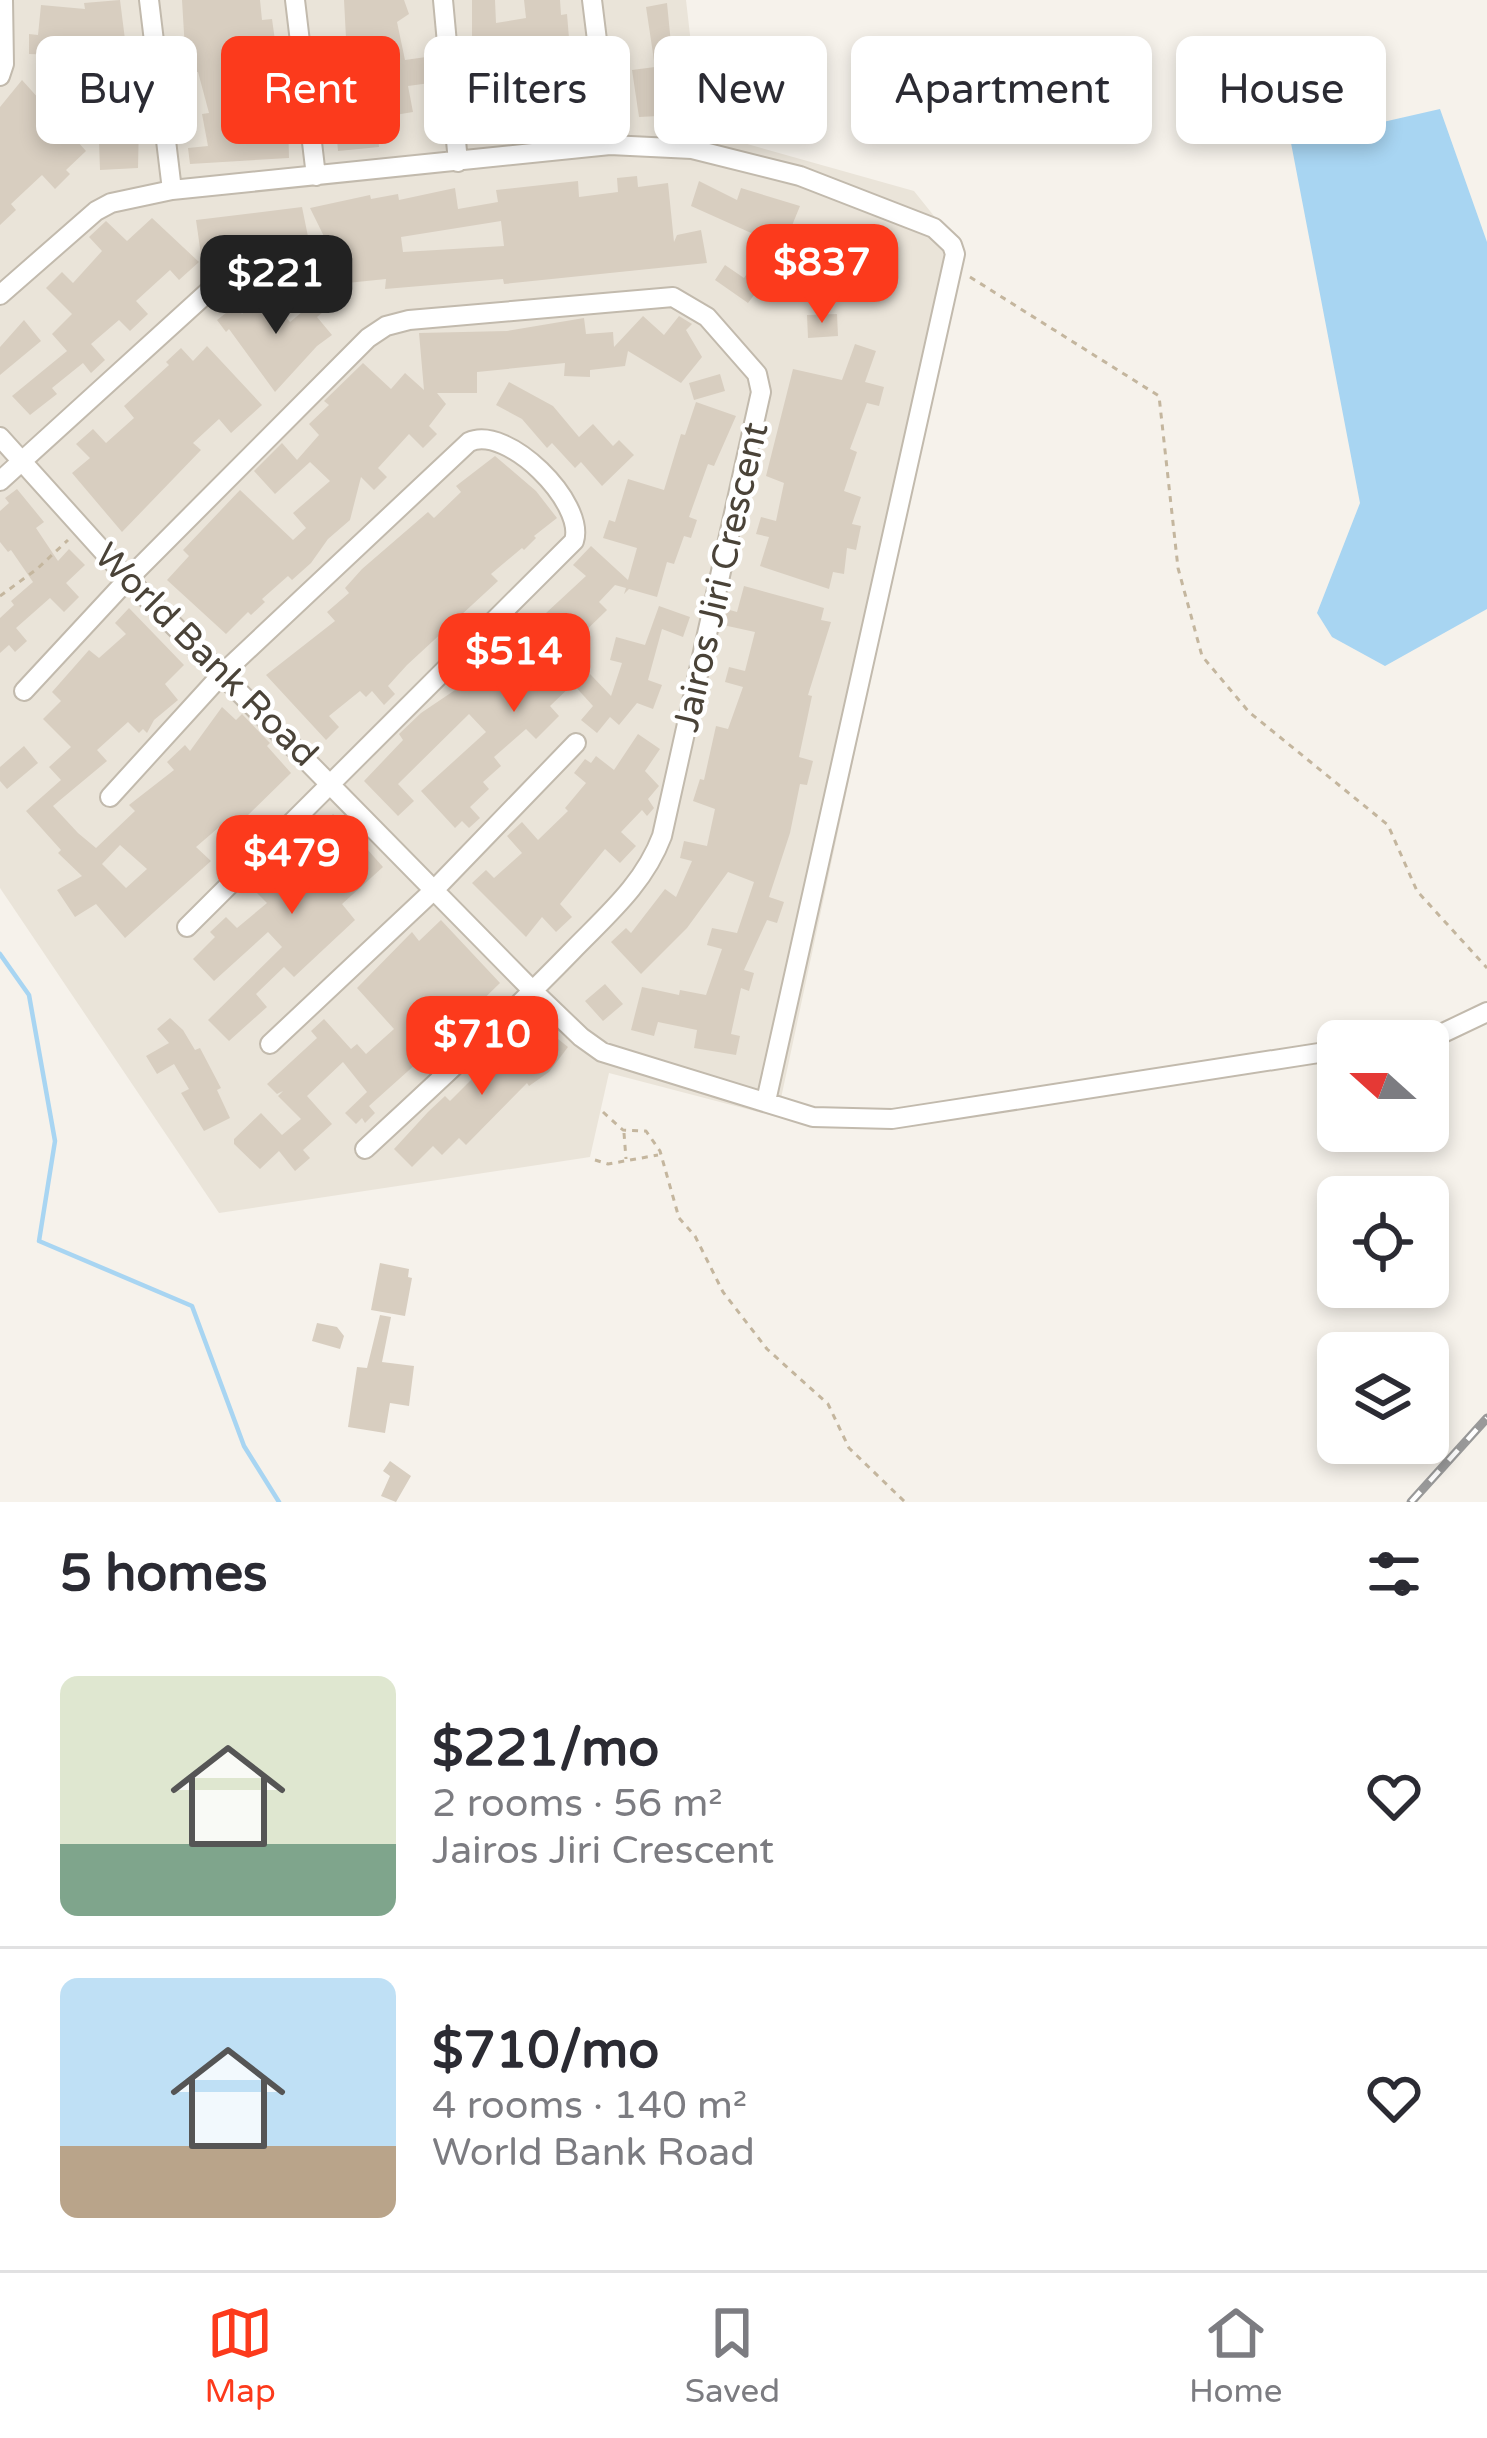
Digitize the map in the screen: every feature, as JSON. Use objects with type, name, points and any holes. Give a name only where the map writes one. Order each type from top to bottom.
[{"type":"street","points":[[0,76],[3,0]]},
{"type":"street","points":[[149,0],[172,190]]},
{"type":"street","points":[[295,0],[316,176]]},
{"type":"street","points":[[443,0],[458,162]]},
{"type":"street","points":[[592,0],[610,146]]},
{"type":"street","points":[[0,295],[111,203],[172,190],[610,146],[692,149],[800,176],[934,228],[952,245],[954,267],[766,1101]]},
{"type":"street","points":[[0,482],[208,292]]},
{"type":"street","name":"Jairos Jiri Crescent","points":[[24,691],[128,579],[368,338],[386,326],[409,320],[674,297],[707,317],[757,374],[761,392],[662,836],[652,863],[533,991],[365,1149]]},
{"type":"street","name":"World Bank Road","points":[[0,437],[128,579],[533,991],[602,1052],[813,1117],[892,1119],[1317,1053]]},
{"type":"street","points":[[110,797],[223,673],[476,438],[517,450],[550,480],[577,528],[574,542],[187,927]]},
{"type":"street","points":[[270,1044],[434,890],[576,743]]},
{"type":"street","points":[[1449,1030],[1487,1012]]},
{"type":"path","points":[[954,267],[1159,396],[1178,568],[1202,656],[1249,712],[1388,825],[1417,891],[1487,968]]},
{"type":"path","points":[[0,596],[38,569],[80,527]]},
{"type":"path","points":[[603,1112],[623,1130],[646,1131],[661,1155],[679,1218],[695,1236],[723,1292],[767,1349],[828,1404],[849,1448],[904,1502]]},
{"type":"path","points":[[623,1130],[626,1161]]},
{"type":"path","points":[[595,1160],[608,1164],[661,1155]]},
{"type":"shaded area","points":[[0,0],[686,0],[690,36],[654,36],[654,144],[747,144],[914,191],[962,251],[777,1117],[609,1073],[590,1157],[219,1213],[0,888]]},
{"type":"water","points":[[1440,109],[1487,242],[1487,609],[1385,666],[1332,637],[1317,613],[1360,503],[1291,144],[1386,144],[1386,121]]},
{"type":"building","points":[[120,0],[125,36],[36,36],[36,54],[29,54],[29,34],[38,35],[41,5],[85,9],[84,3]]},
{"type":"building","points":[[182,0],[260,0],[262,20],[272,19],[274,36],[221,36],[221,144],[289,144],[289,158],[190,164],[188,148],[208,146],[202,114],[209,113],[197,72],[197,36],[184,36]]},
{"type":"building","points":[[344,0],[404,0],[409,14],[397,22],[400,36],[346,36]]},
{"type":"building","points":[[472,0],[495,0],[496,23],[526,18],[524,0],[560,0],[561,15],[567,14],[569,36],[472,36]]},
{"type":"building","points":[[667,3],[670,36],[654,36],[654,60],[646,7]]},
{"type":"building","points":[[400,36],[405,60],[424,57],[424,84],[408,86],[413,112],[400,114]]},
{"type":"building","points":[[654,67],[654,116],[639,117],[632,70]]},
{"type":"building","points":[[22,80],[36,96],[36,144],[80,144],[86,151],[55,189],[42,175],[11,204],[16,210],[0,225],[0,107]]},
{"type":"building","points":[[99,144],[139,144],[138,168],[100,170]]},
{"type":"building","points":[[337,144],[379,144],[379,147],[338,151]]},
{"type":"building","points":[[637,176],[638,187],[668,183],[674,242],[677,235],[701,230],[707,263],[504,284],[503,279],[385,289],[386,279],[347,283],[310,208],[370,195],[371,199],[398,194],[399,200],[455,188],[458,209],[498,202],[496,190],[578,181],[579,197],[618,192],[617,178]],"holes":[[[501,221],[504,246],[403,252],[401,237]]]},
{"type":"building","points":[[699,181],[737,200],[741,188],[800,206],[775,267],[748,303],[715,280],[725,265],[744,278],[769,241],[691,206]]},
{"type":"building","points":[[302,207],[315,271],[295,275],[290,250],[224,252],[225,259],[202,262],[196,220]]},
{"type":"building","points":[[152,218],[199,262],[179,280],[170,270],[136,301],[148,314],[130,331],[119,320],[91,344],[105,360],[91,373],[83,363],[52,388],[57,394],[30,415],[12,396],[67,351],[52,334],[72,314],[46,288],[62,272],[73,283],[102,251],[89,237],[106,221],[127,241]]},
{"type":"building","points":[[265,294],[290,322],[314,302],[323,312],[317,317],[332,335],[275,392],[229,329],[226,332],[217,320],[235,306],[242,314]]},
{"type":"building","points":[[837,314],[838,336],[808,338],[807,315]]},
{"type":"building","points":[[643,316],[664,335],[679,316],[692,324],[686,330],[702,357],[681,383],[628,351],[625,366],[590,370],[590,377],[564,376],[565,363],[477,372],[477,393],[437,393],[446,404],[429,426],[437,434],[423,448],[409,434],[378,468],[387,477],[374,490],[361,477],[350,520],[311,563],[292,580],[288,576],[226,634],[167,580],[189,556],[183,550],[240,490],[293,540],[306,528],[293,513],[330,481],[310,462],[275,494],[254,471],[282,443],[297,460],[319,435],[309,424],[329,405],[324,401],[363,363],[391,389],[405,373],[424,390],[419,333],[507,331],[584,318],[586,334],[613,332],[614,347]]},
{"type":"building","points":[[24,320],[41,341],[0,375],[0,347]]},
{"type":"building","points":[[855,344],[876,351],[865,382],[884,387],[879,406],[867,403],[850,449],[857,452],[844,491],[861,497],[852,524],[861,526],[856,550],[847,548],[844,574],[833,572],[829,589],[760,566],[769,537],[756,534],[761,517],[776,521],[784,483],[766,476],[793,369],[842,380]]},
{"type":"building","points":[[207,346],[262,405],[231,433],[219,419],[193,443],[201,450],[122,532],[72,473],[90,458],[76,444],[93,429],[106,443],[134,418],[124,406],[169,365],[166,362],[181,348],[193,361]]},
{"type":"building","points":[[720,374],[725,391],[694,400],[689,383]]},
{"type":"building","points":[[509,382],[553,406],[579,437],[593,424],[613,446],[619,440],[634,455],[602,486],[581,462],[575,468],[552,443],[547,448],[522,419],[496,405]]},
{"type":"building","points":[[696,402],[736,416],[714,466],[708,464],[689,517],[697,520],[691,538],[684,536],[674,564],[667,562],[657,597],[629,589],[624,594],[626,588],[615,585],[599,602],[607,610],[573,643],[546,613],[586,576],[573,565],[591,546],[628,580],[637,548],[603,538],[609,520],[615,522],[628,479],[664,490]]},
{"type":"building","points":[[495,456],[536,491],[557,518],[491,574],[498,581],[407,665],[388,686],[395,694],[384,705],[372,691],[366,697],[360,691],[329,716],[339,727],[326,740],[266,675],[335,621],[327,612],[349,593],[345,588],[362,569],[428,512],[434,518],[461,492],[456,486]]},
{"type":"building","points":[[17,489],[44,522],[36,528],[58,561],[69,549],[85,565],[66,583],[79,597],[64,612],[50,598],[16,628],[27,641],[15,652],[9,645],[0,653],[0,618],[33,582],[0,542],[0,511],[9,503],[5,498]]},
{"type":"building","points":[[744,586],[824,608],[821,620],[831,622],[808,695],[812,696],[799,757],[813,761],[807,785],[800,784],[769,897],[784,902],[777,923],[767,920],[744,970],[754,973],[749,991],[741,988],[731,1034],[740,1036],[736,1055],[694,1048],[697,1030],[658,1022],[654,1036],[631,1030],[642,987],[706,995],[722,949],[707,945],[712,928],[737,933],[754,882],[728,872],[687,928],[641,974],[611,942],[626,928],[631,933],[665,889],[676,897],[692,861],[680,858],[684,841],[707,846],[715,809],[693,801],[700,779],[704,780],[716,726],[728,729],[743,687],[725,682],[729,667],[745,671],[755,632],[723,625],[726,609],[737,612]]},
{"type":"building","points":[[659,606],[690,617],[683,637],[662,629],[648,680],[662,685],[653,709],[637,703],[619,725],[610,717],[597,733],[581,720],[593,706],[573,684],[550,706],[559,716],[536,739],[526,729],[494,757],[501,766],[483,782],[489,789],[470,807],[480,818],[469,828],[462,821],[455,828],[421,791],[486,732],[469,714],[398,784],[414,801],[398,816],[364,781],[421,713],[491,659],[494,662],[514,641],[522,649],[534,637],[561,664],[571,654],[611,696],[622,663],[610,660],[616,637],[645,645]]},
{"type":"building","points":[[129,608],[184,665],[165,684],[178,700],[154,720],[147,733],[143,729],[139,733],[128,722],[97,750],[107,761],[53,806],[78,833],[96,848],[135,811],[129,805],[174,770],[167,762],[185,745],[190,751],[222,707],[236,720],[242,714],[291,773],[235,833],[225,822],[196,847],[211,861],[125,938],[96,904],[75,917],[57,890],[82,876],[26,811],[61,780],[49,767],[71,747],[43,719],[61,701],[52,692],[89,650],[99,658],[126,634],[115,623]],"holes":[[[120,845],[147,869],[126,888],[102,864]]]},
{"type":"building","points":[[638,734],[660,749],[645,771],[659,786],[648,799],[654,808],[647,816],[642,810],[621,832],[636,846],[620,863],[605,849],[560,904],[572,917],[556,932],[542,917],[526,937],[472,883],[486,870],[494,878],[522,853],[507,836],[522,822],[538,840],[568,811],[565,808],[586,783],[574,773],[585,759],[591,763],[596,756],[614,770]]},
{"type":"building","points":[[24,746],[38,763],[7,789],[0,781],[0,767]]},
{"type":"building","points":[[333,814],[362,836],[359,840],[383,867],[342,904],[355,920],[294,977],[284,967],[256,994],[267,1007],[229,1041],[208,1020],[282,947],[268,932],[214,981],[193,959],[215,937],[210,932],[226,917],[237,928],[267,903],[255,891]]},
{"type":"building","points":[[441,920],[500,983],[460,1022],[470,1032],[455,1047],[446,1037],[369,1106],[375,1113],[365,1123],[362,1118],[356,1124],[345,1113],[367,1092],[343,1062],[307,1096],[332,1124],[303,1150],[310,1158],[295,1171],[279,1151],[260,1169],[234,1139],[261,1113],[282,1135],[301,1119],[278,1096],[283,1091],[277,1094],[267,1084],[317,1038],[311,1031],[324,1019],[351,1049],[357,1044],[366,1054],[394,1029],[357,988],[412,932],[419,941]]},
{"type":"building","points":[[605,984],[623,1004],[603,1021],[585,1001]]},
{"type":"building","points":[[170,1018],[195,1050],[200,1048],[221,1088],[217,1090],[230,1118],[204,1131],[181,1093],[189,1089],[174,1064],[157,1074],[146,1056],[169,1043],[157,1029]]},
{"type":"building","points":[[538,1023],[568,1047],[549,1072],[527,1083],[466,1145],[459,1138],[442,1155],[433,1146],[412,1167],[394,1149],[445,1096],[450,1101],[489,1062],[497,1070],[528,1042]]},
{"type":"building","points":[[380,1263],[409,1269],[412,1278],[405,1316],[371,1310]]},
{"type":"building","points":[[380,1315],[391,1317],[382,1362],[414,1366],[409,1406],[390,1403],[385,1433],[348,1427],[357,1367],[367,1368]]},
{"type":"building","points":[[317,1323],[337,1327],[344,1336],[340,1349],[312,1341]]},
{"type":"building","points":[[390,1461],[411,1476],[396,1502],[381,1496],[390,1476],[383,1471]]},
{"type":"waterway","points":[[0,954],[29,995],[55,1141],[39,1241],[192,1306],[244,1446],[279,1502]]},
{"type":"railway","points":[[1411,1502],[1487,1418]]}]
